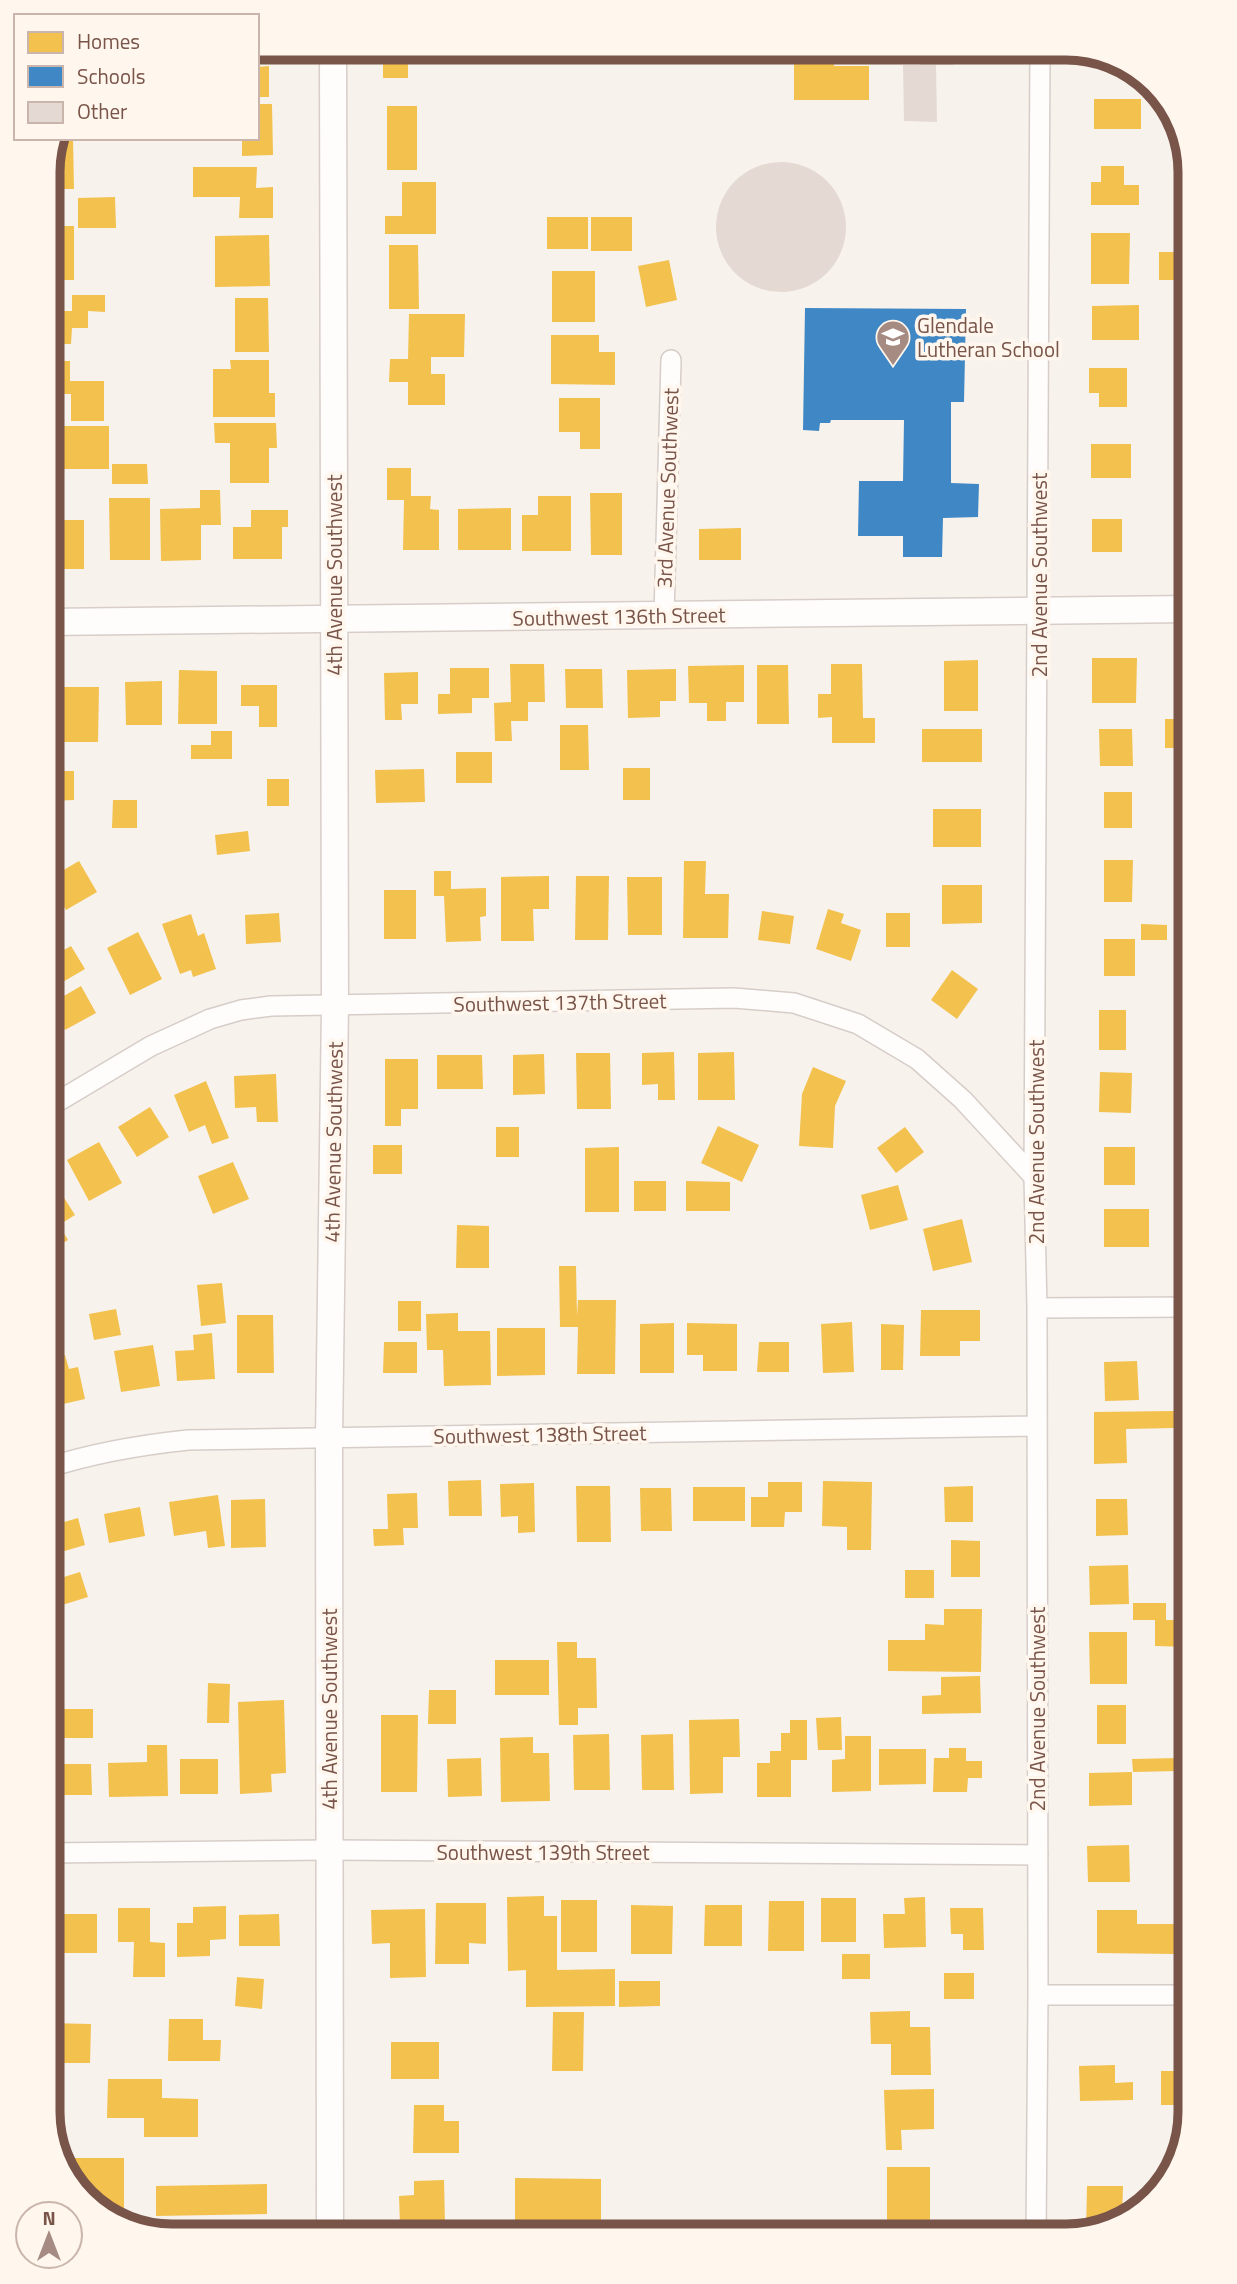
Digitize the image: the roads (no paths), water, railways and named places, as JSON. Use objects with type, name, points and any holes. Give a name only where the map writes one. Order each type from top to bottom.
[{"type":"street","name":"4th Avenue Southwest","points":[[330,2224],[329,1438],[335,1006],[334,60]]},
{"type":"street","name":"2nd Avenue Southwest","points":[[1036,2224],[1037,1308],[1034,1177],[1040,60]]},
{"type":"street","name":"3rd Avenue Southwest","points":[[664,616],[671,360]]},
{"type":"street","name":"Southwest 136th Street","points":[[60,622],[1178,610]]},
{"type":"street","name":"Southwest 137th Street","points":[[60,1100],[151,1046],[210,1019],[241,1010],[271,1006],[734,999],[794,1003],[858,1024],[917,1059],[963,1100],[1034,1177]]},
{"type":"street","points":[[1037,1308],[1178,1307]]},
{"type":"street","name":"Southwest 138th Street","points":[[60,1464],[139,1446],[188,1440],[1036,1426]]},
{"type":"street","name":"Southwest 139th Street","points":[[60,1853],[330,1850],[1038,1856]]},
{"type":"street","points":[[1038,1994],[1178,1995]]},
{"type":"place","name":"Glendale Lutheran School","points":[[893,367]]}]
